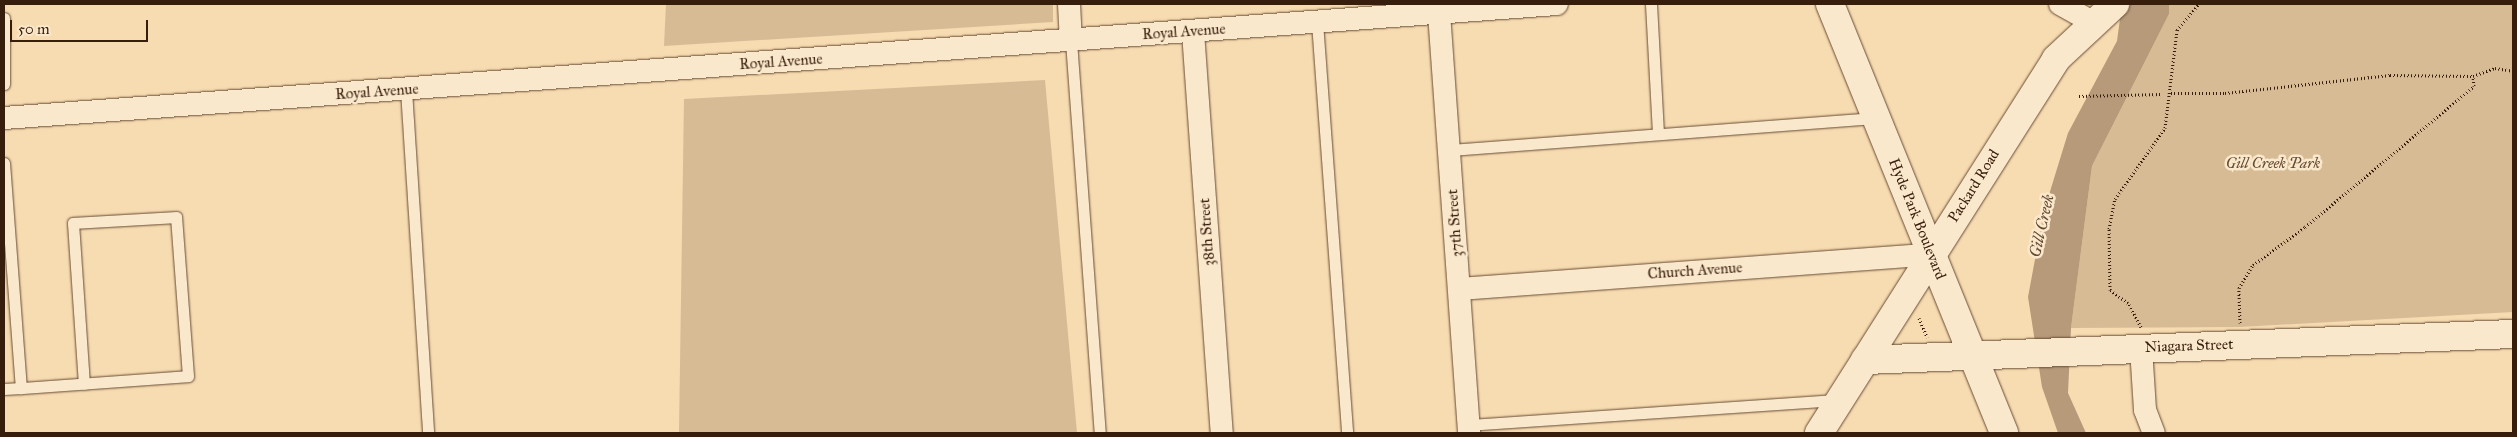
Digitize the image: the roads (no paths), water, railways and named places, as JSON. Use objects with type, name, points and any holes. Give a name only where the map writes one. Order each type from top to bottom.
[{"type":"street","points":[[1069,4],[1071,41]]},
{"type":"street","name":"Royal Avenue","points":[[4,118],[406,90],[1557,4]]},
{"type":"street","name":"Hyde Park Boulevard","points":[[1830,4],[2004,433]]},
{"type":"street","points":[[2060,4],[2093,22]]},
{"type":"street","name":"Packard Road","points":[[1819,433],[2056,59],[2093,22],[2115,4]]},
{"type":"street","name":"37th Street","points":[[1439,13],[1460,289],[1468,429]]},
{"type":"street","name":"38th Street","points":[[1193,32],[1222,433]]},
{"type":"street","name":"Church Avenue","points":[[1460,289],[1931,254]]},
{"type":"street","name":"Niagara Street","points":[[1865,360],[2088,348],[2141,337],[2513,334]]},
{"type":"street","points":[[2141,337],[2146,410],[2154,433]]},
{"type":"lane","points":[[1651,4],[1658,134]]},
{"type":"lane","points":[[4,18],[4,84]]},
{"type":"lane","points":[[1317,22],[1347,433]]},
{"type":"lane","points":[[1071,41],[1100,433]]},
{"type":"lane","points":[[406,90],[428,433]]},
{"type":"lane","points":[[1449,150],[1876,118]]},
{"type":"lane","points":[[4,163],[21,388]]},
{"type":"lane","points":[[4,390],[21,388],[84,384],[188,376],[176,217],[73,223],[84,384]]},
{"type":"lane","points":[[1468,429],[1840,399]]},
{"type":"water","name":"Gill Creek","points":[[2122,4],[2169,4],[2169,14],[2092,166],[2071,328],[2068,393],[2086,433],[2058,433],[2042,387],[2028,297],[2044,211],[2068,133],[2117,41]]},
{"type":"park label","name":"Gill Creek Park","points":[[2273,164]]}]
